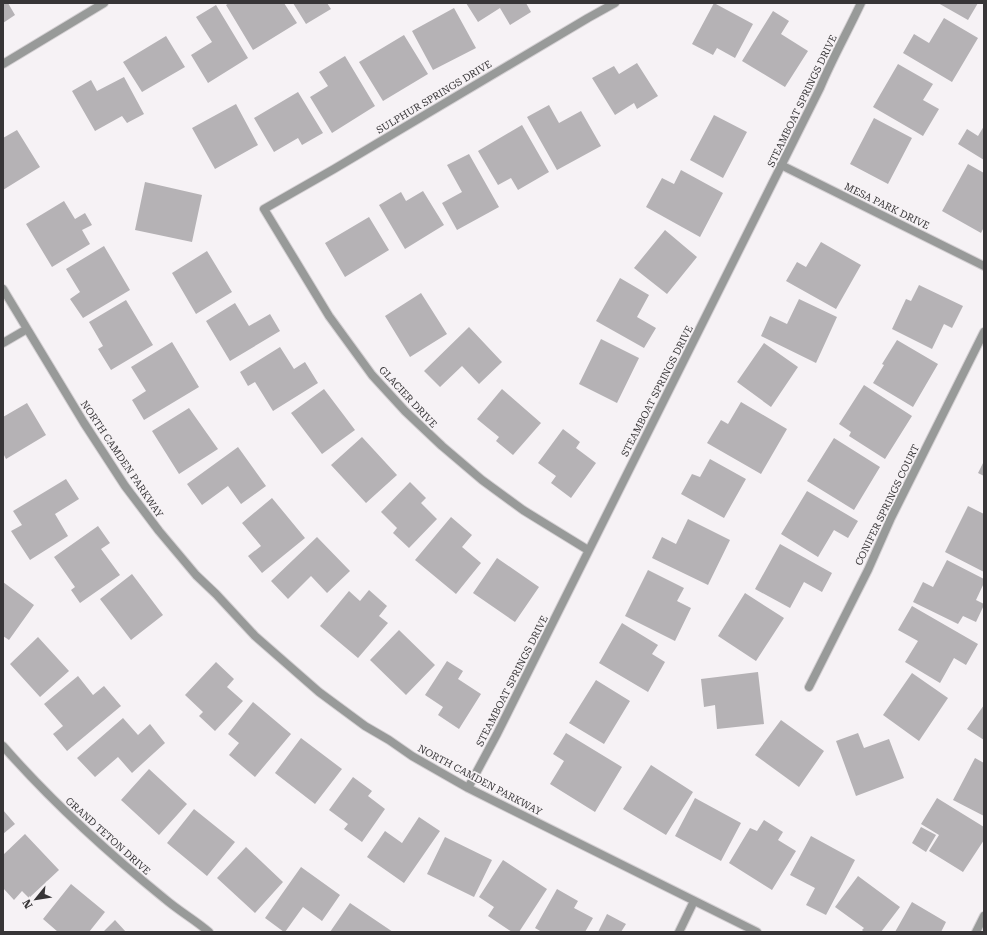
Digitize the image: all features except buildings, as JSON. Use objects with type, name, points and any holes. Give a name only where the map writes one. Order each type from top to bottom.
[{"type":"street","points":[[3,64],[104,3]]},
{"type":"street","name":"SULPHUR SPRINGS DRIVE","points":[[264,208],[334,169],[615,3]]},
{"type":"street","name":"STEAMBOAT SPRINGS DRIVE","points":[[468,788],[820,88],[829,65],[842,44],[861,3]]},
{"type":"street","name":"MESA PARK DRIVE","points":[[781,165],[984,266]]},
{"type":"street","name":"GLACIER DRIVE","points":[[264,208],[330,316],[372,375],[405,411],[442,446],[482,480],[523,510],[588,550]]},
{"type":"street","name":"NORTH CAMDEN PARKWAY","points":[[3,289],[84,423],[125,486],[159,531],[196,575],[255,636],[319,692],[365,726],[412,756],[468,788],[757,932]]},
{"type":"street","points":[[3,343],[27,329]]},
{"type":"street","name":"CONIFER SPRINGS COURT","points":[[809,687],[984,332]]},
{"type":"street","name":"GRAND TETON DRIVE","points":[[3,746],[62,808],[112,854],[167,901],[209,932]]},
{"type":"street","points":[[679,932],[694,901]]},
{"type":"street","points":[[976,932],[984,916]]}]
